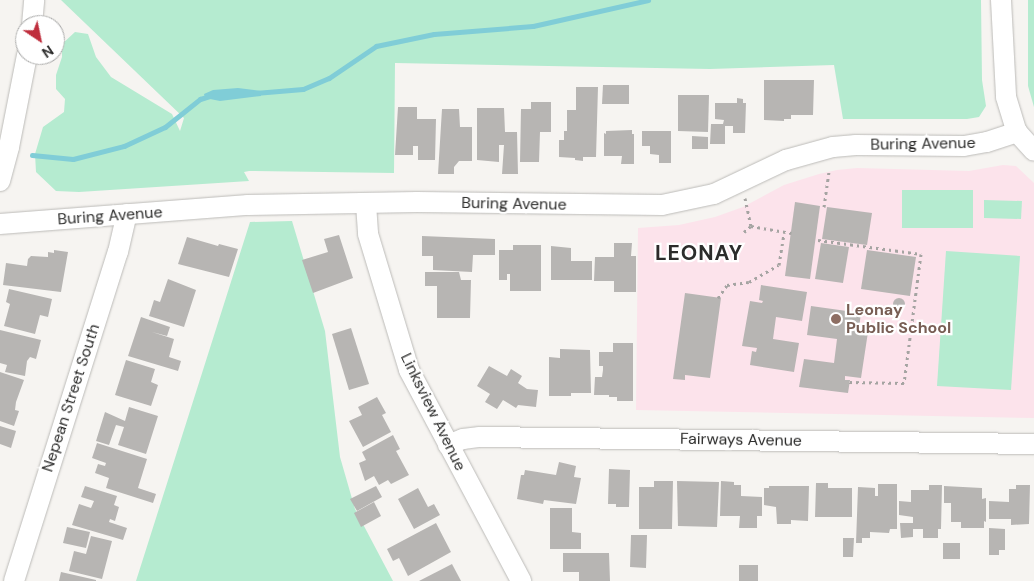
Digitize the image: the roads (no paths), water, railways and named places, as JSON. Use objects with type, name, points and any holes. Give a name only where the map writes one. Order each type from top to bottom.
[{"type":"street","points":[[33,15],[34,0]]},
{"type":"street","points":[[1001,0],[1004,78],[1010,116],[1017,132],[1034,151]]},
{"type":"street","points":[[0,181],[10,147],[25,65]]},
{"type":"street","name":"Buring Avenue","points":[[0,224],[248,205],[417,202],[662,205],[690,201],[714,194],[786,160],[833,147],[856,145],[964,146],[987,142],[1017,132]]},
{"type":"street","name":"Linksview Avenue","points":[[366,204],[368,234],[405,358],[448,445],[521,581]]},
{"type":"street","name":"Nepean Street South","points":[[14,581],[120,246],[127,214]]},
{"type":"street","name":"Fairways Avenue","points":[[448,445],[463,439],[480,437],[1034,444]]},
{"type":"water","points":[[238,88],[261,91],[261,96],[220,101],[205,98],[204,94],[213,90]]},
{"type":"waterway","points":[[255,93],[303,89],[329,78],[376,46],[434,34],[533,26],[648,0]]},
{"type":"waterway","points":[[32,155],[73,159],[124,146],[165,127],[200,99],[210,96]]},
{"type":"place","name":"Leonay Public School","points":[[836,319]]},
{"type":"district","name":"LEONAY","points":[[699,253]]}]
